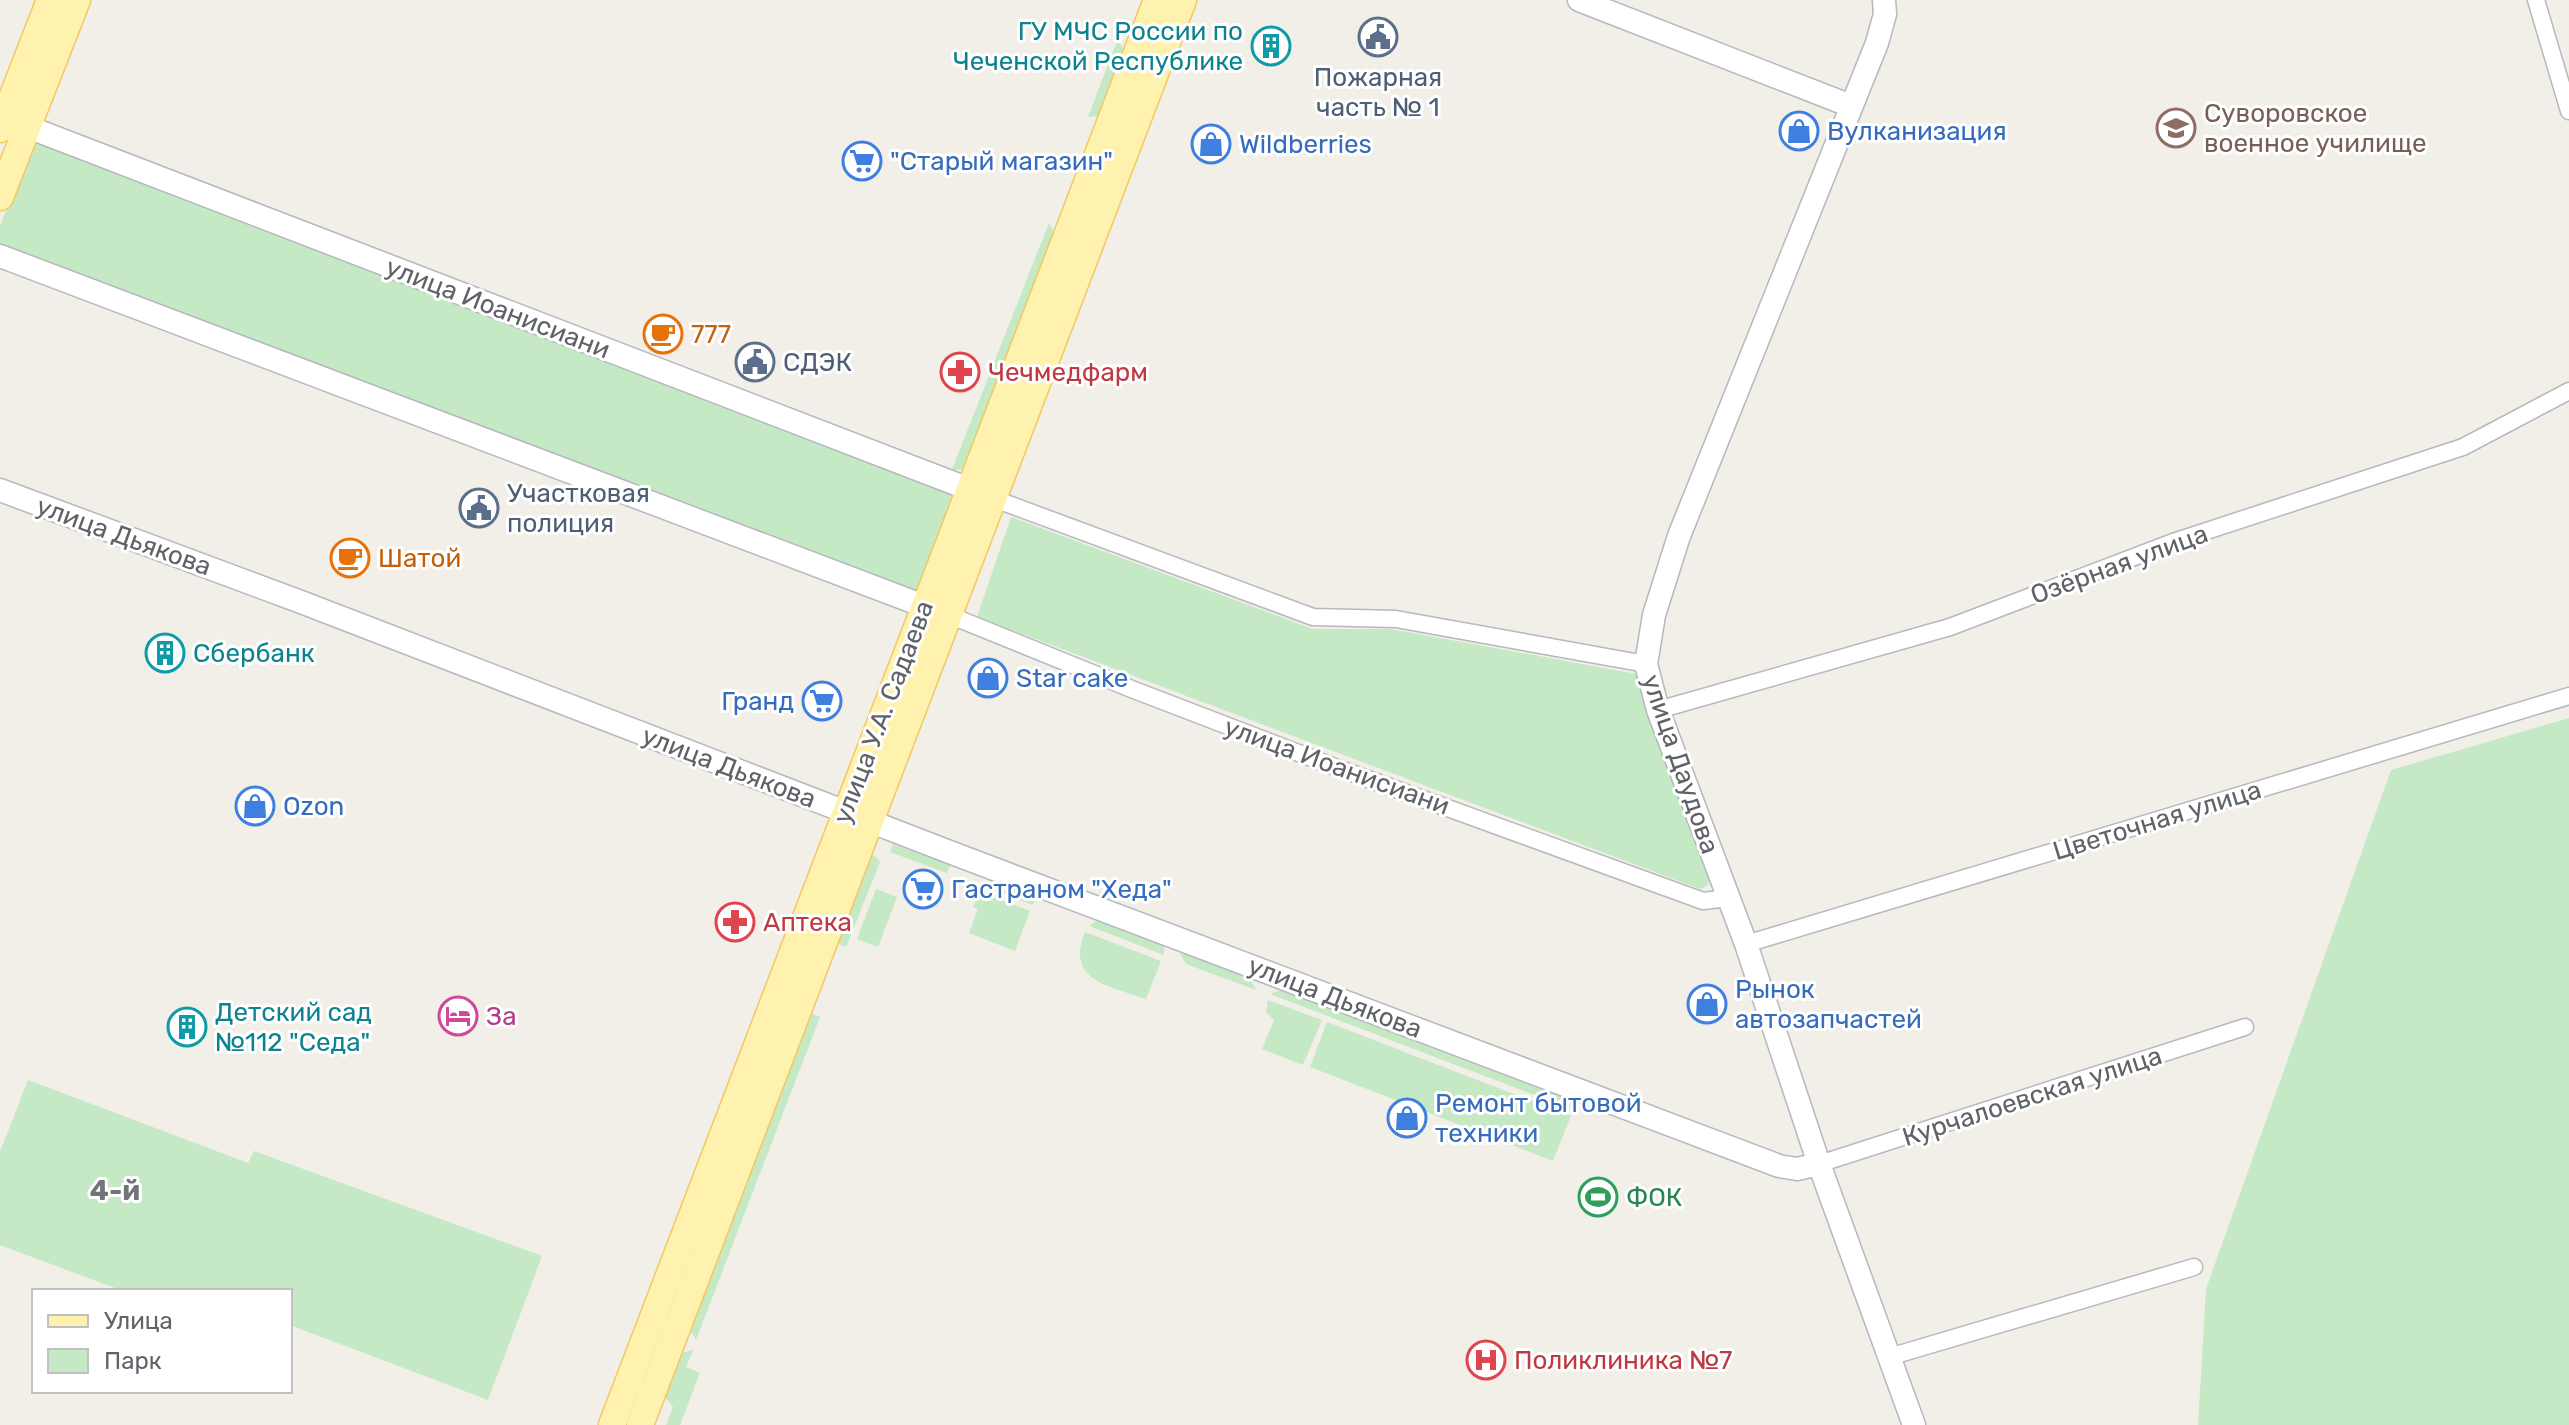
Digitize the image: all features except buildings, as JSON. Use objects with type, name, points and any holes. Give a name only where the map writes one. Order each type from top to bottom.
[{"type":"main road","points":[[0,129],[50,0]]},
{"type":"main road","points":[[0,197],[77,0]]},
{"type":"main road","name":"улица У.А. Садаева","points":[[640,1425],[949,615],[980,494],[1157,0]]},
{"type":"main road","name":"улица У.А. Садаева","points":[[612,1425],[924,606],[980,494],[1183,0]]},
{"type":"street","points":[[1579,0],[1851,106]]},
{"type":"street","name":"улица Даудова","points":[[1884,0],[1885,14],[1877,43],[1679,536],[1654,615],[1646,664],[1658,710],[1746,944],[1819,1164],[1914,1425]]},
{"type":"street","points":[[2536,0],[2569,111]]},
{"type":"street","name":"улица Иоанисиани","points":[[28,127],[980,494],[1313,617],[1396,619],[1646,664]]},
{"type":"street","points":[[0,256],[924,606]]},
{"type":"street","name":"Озёрная улица","points":[[1658,710],[1950,627],[2176,541],[2463,447],[2569,391]]},
{"type":"street","name":"улица Дьякова","points":[[0,490],[1779,1166],[1797,1169],[1819,1164]]},
{"type":"street","name":"улица Иоанисиани","points":[[949,615],[1335,767],[1703,901],[1729,898]]},
{"type":"street","name":"Цветочная улица","points":[[1746,944],[2569,696]]},
{"type":"street","name":"Курчалоевская улица","points":[[1819,1164],[2245,1027]]},
{"type":"street","points":[[1889,1357],[2194,1267]]},
{"type":"green space","points":[[1117,41],[1124,52],[1099,116],[1088,117]]},
{"type":"green space","points":[[33,140],[956,491],[916,597],[0,248],[0,226]]},
{"type":"green space","points":[[1049,223],[1055,234],[964,468],[951,472]]},
{"type":"green space","points":[[1011,517],[1313,629],[1391,629],[1637,674],[1709,876],[1708,884],[1700,889],[977,617]]},
{"type":"green space","points":[[2569,718],[2569,1425],[2198,1425],[2206,1289],[2391,770]]},
{"type":"green space","points":[[893,844],[950,865],[947,873],[890,852]]},
{"type":"green space","points":[[870,854],[880,862],[846,947],[835,943]]},
{"type":"green space","points":[[989,880],[1000,881],[1036,896],[1033,905],[982,886]]},
{"type":"green space","points":[[876,889],[897,897],[878,947],[857,939]]},
{"type":"green space","points":[[979,892],[1030,911],[1015,951],[969,933],[978,909],[973,907]]},
{"type":"green space","points":[[1098,920],[1164,946],[1164,955],[1089,926]]},
{"type":"green space","points":[[1085,932],[1161,961],[1146,999],[1106,985],[1086,971],[1080,948]]},
{"type":"green space","points":[[1188,953],[1249,977],[1256,990],[1186,964],[1180,954]]},
{"type":"green space","points":[[1288,991],[1571,1100],[1574,1110],[1270,994]]},
{"type":"green space","points":[[1268,1000],[1322,1020],[1303,1065],[1262,1049],[1274,1020],[1266,1012]]},
{"type":"green space","points":[[810,1013],[820,1017],[696,1340],[689,1329]]},
{"type":"green space","points":[[1327,1022],[1571,1116],[1553,1161],[1310,1067]]},
{"type":"green space","points":[[28,1080],[248,1163],[254,1151],[542,1256],[488,1400],[292,1326],[292,1289],[118,1289],[0,1245],[0,1152]]},
{"type":"green space","points":[[693,1350],[686,1367],[700,1373],[680,1425],[666,1425],[673,1407],[664,1396],[680,1353]]},
{"type":"place","name":"Пожарная часть № 1","points":[[1378,37]]},
{"type":"place","name":"ГУ МЧС России по Чеченской Республике","points":[[1271,46]]},
{"type":"place","name":"Суворовское военное училище","points":[[2176,128]]},
{"type":"place","name":"Вулканизация","points":[[1799,131]]},
{"type":"place","name":"Wildberries","points":[[1211,144]]},
{"type":"place","name":"\"Старый магазин\"","points":[[862,161]]},
{"type":"place","name":"777","points":[[663,334]]},
{"type":"place","name":"СДЭК","points":[[755,362]]},
{"type":"place","name":"Чечмедфарм","points":[[960,372]]},
{"type":"place","name":"Участковая полиция","points":[[479,508]]},
{"type":"place","name":"Шатой","points":[[350,558]]},
{"type":"place","name":"Сбербанк","points":[[165,653]]},
{"type":"place","name":"Star cake","points":[[988,678]]},
{"type":"place","name":"Гранд","points":[[822,701]]},
{"type":"place","name":"Ozon","points":[[255,806]]},
{"type":"place","name":"Гастраном \"Хеда\"","points":[[923,889]]},
{"type":"place","name":"Аптека","points":[[735,922]]},
{"type":"place","name":"Рынок автозапчастей","points":[[1707,1004]]},
{"type":"place","name":"За","points":[[458,1016]]},
{"type":"place","name":"Детский сад №112 \"Седа\"","points":[[187,1027]]},
{"type":"place","name":"Ремонт бытовой техники","points":[[1407,1118]]},
{"type":"place","name":"ФОК","points":[[1598,1197]]},
{"type":"place","name":"Поликлиника №7","points":[[1486,1360]]},
{"type":"district","name":"4-й","points":[[115,1190]]}]
